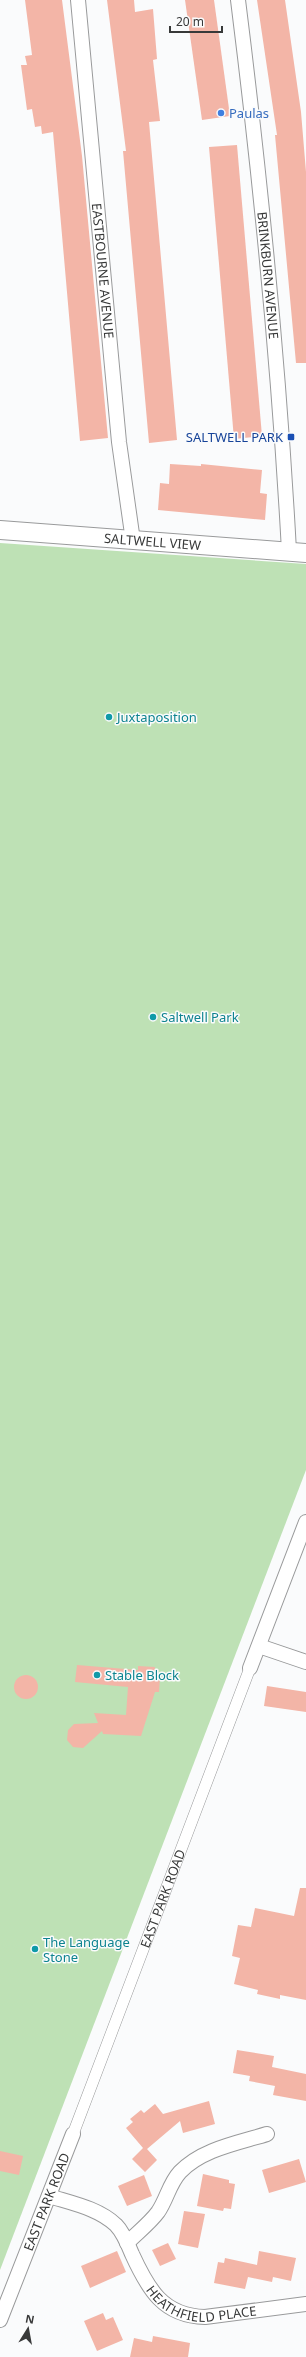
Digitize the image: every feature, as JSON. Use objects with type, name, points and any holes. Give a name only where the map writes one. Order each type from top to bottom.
[{"type":"street","name":"EASTBOURNE AVENUE","points":[[78,0],[118,434],[133,541]]},
{"type":"street","name":"BRINKBURN AVENUE","points":[[238,0],[254,129],[283,438],[297,552]]},
{"type":"street","name":"SALTWELL VIEW","points":[[0,530],[297,552]]},
{"type":"street","name":"EAST PARK ROAD","points":[[0,2320],[73,2134],[306,1522]]},
{"type":"street","points":[[259,1646],[306,1662]]},
{"type":"street","points":[[128,2243],[158,2213],[171,2183],[180,2172],[194,2160],[213,2151],[267,2134]]},
{"type":"street","name":"HEATHFIELD PLACE","points":[[49,2196],[96,2211],[118,2226],[128,2243],[151,2291],[175,2311],[190,2317],[205,2317],[306,2304]]},
{"type":"green space","name":"Saltwell Park","points":[[0,543],[306,564],[306,1470],[0,2270]]},
{"type":"building","points":[[25,0],[62,0],[82,156],[108,438],[80,441],[53,132],[42,134],[41,126],[35,127],[32,109],[27,110],[21,65],[27,65],[25,56],[32,55]]},
{"type":"building","points":[[107,0],[134,0],[135,12],[153,9],[157,59],[153,60],[160,121],[149,122],[177,440],[149,443],[123,151],[126,151]]},
{"type":"building","points":[[185,0],[214,0],[230,116],[202,120]]},
{"type":"building","points":[[257,0],[285,0],[301,112],[306,172],[306,363],[296,363],[275,135],[277,135]]},
{"type":"building","points":[[237,145],[262,436],[234,439],[209,147]]},
{"type":"building","points":[[170,464],[201,466],[201,464],[262,470],[260,493],[267,494],[265,520],[158,510],[160,483],[169,484]]},
{"type":"building","points":[[77,1665],[138,1670],[138,1666],[155,1667],[154,1677],[160,1677],[159,1692],[155,1692],[141,1736],[103,1734],[102,1731],[83,1748],[73,1747],[67,1740],[68,1730],[74,1724],[98,1723],[94,1713],[126,1715],[128,1687],[75,1682]]},
{"type":"building","points":[[26,1675],[35,1678],[38,1687],[35,1696],[26,1699],[17,1696],[14,1687],[17,1678]]},
{"type":"building","points":[[267,1686],[306,1692],[306,1712],[264,1706]]},
{"type":"building","points":[[300,1888],[306,1888],[306,2000],[280,1995],[280,1999],[257,1994],[258,1990],[234,1984],[240,1958],[232,1956],[238,1925],[251,1927],[255,1908],[294,1916]]},
{"type":"building","points":[[237,2050],[274,2056],[272,2067],[306,2074],[306,2101],[273,2095],[275,2086],[249,2081],[250,2076],[233,2073]]},
{"type":"building","points":[[209,2101],[215,2124],[183,2133],[180,2121],[147,2149],[157,2160],[145,2172],[132,2159],[143,2148],[126,2128],[133,2122],[130,2119],[141,2110],[144,2113],[155,2104],[163,2114]]},
{"type":"building","points":[[0,2151],[23,2156],[19,2175],[0,2171]]},
{"type":"building","points":[[299,2159],[306,2182],[269,2193],[262,2170]]},
{"type":"building","points":[[203,2174],[229,2180],[229,2183],[235,2184],[231,2209],[224,2208],[223,2211],[197,2206]]},
{"type":"building","points":[[144,2175],[152,2196],[127,2206],[118,2186]]},
{"type":"building","points":[[184,2211],[205,2214],[198,2248],[178,2244]]},
{"type":"building","points":[[168,2243],[176,2259],[160,2266],[152,2250]]},
{"type":"building","points":[[117,2251],[126,2272],[90,2288],[81,2266]]},
{"type":"building","points":[[259,2251],[296,2258],[291,2281],[273,2277],[272,2282],[248,2277],[245,2289],[214,2283],[218,2262],[224,2263],[225,2258],[257,2265]]},
{"type":"building","points":[[103,2313],[106,2320],[113,2317],[123,2340],[97,2351],[84,2321]]},
{"type":"building","points":[[153,2336],[190,2343],[188,2357],[130,2357],[134,2338],[152,2342]]},
{"type":"place","name":"Paulas","points":[[221,113]]},
{"type":"place","name":"SALTWELL PARK","points":[[291,437]]},
{"type":"place","name":"Juxtaposition","points":[[109,717]]},
{"type":"place","name":"Saltwell Park","points":[[153,1017]]},
{"type":"place","name":"Stable Block","points":[[97,1675]]},
{"type":"place","name":"The Language Stone","points":[[35,1949]]}]
